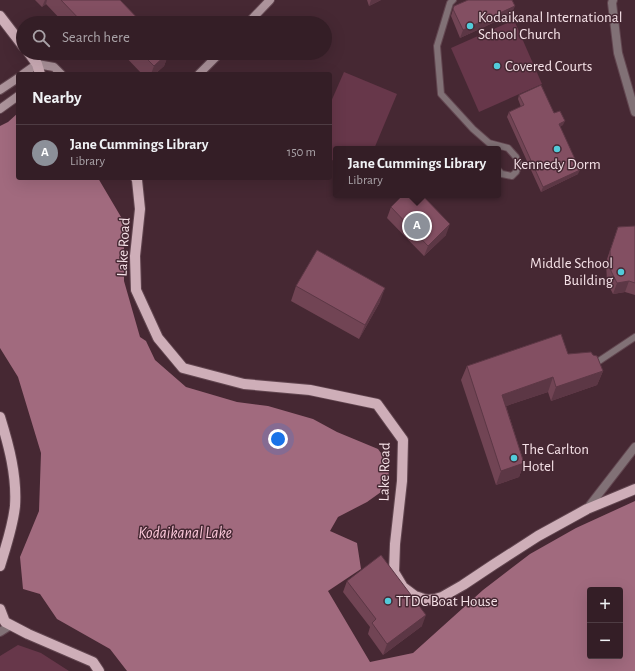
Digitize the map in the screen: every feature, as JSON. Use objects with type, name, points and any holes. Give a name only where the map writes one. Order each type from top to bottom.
[{"type":"main road","points":[[255,16],[270,0]]},
{"type":"main road","points":[[0,16],[16,37]]},
{"type":"main road","points":[[32,60],[38,69],[54,67]]},
{"type":"main road","points":[[201,72],[213,60]]},
{"type":"main road","points":[[47,72],[54,67]]},
{"type":"main road","points":[[54,67],[59,72]]},
{"type":"main road","points":[[0,90],[16,79]]},
{"type":"main road","points":[[0,109],[16,97]]},
{"type":"main road","name":"Lake Road","points":[[137,180],[140,209],[136,256],[136,290],[158,338],[183,368],[244,384],[310,390],[377,404],[403,440],[402,481],[395,544],[394,572],[403,587],[410,592],[428,600],[442,597],[538,536],[587,509],[635,489]]},
{"type":"main road","points":[[0,417],[14,474],[15,506],[0,566]]},
{"type":"main road","points":[[0,609],[5,622],[28,634],[93,662],[99,671]]},
{"type":"street","points":[[613,0],[612,3],[618,53],[635,112]]},
{"type":"street","points":[[587,509],[635,447]]},
{"type":"street","points":[[0,632],[11,625]]},
{"type":"lane","points":[[452,0],[437,46],[441,94],[489,146]]},
{"type":"lane","points":[[501,147],[508,148],[516,157],[519,164],[516,172],[512,176],[501,173]]},
{"type":"lane","points":[[590,366],[635,337]]},
{"type":"shaded area","name":"Covered Courts","points":[[514,20],[542,84],[479,112],[451,48]]},
{"type":"shaded area","points":[[344,72],[397,94],[375,146],[333,146],[333,160],[332,99]]},
{"type":"shaded area","points":[[18,645],[41,653],[69,671],[0,671],[0,656]]},
{"type":"water","name":"Kodaikanal Lake","points":[[16,115],[16,180],[99,180],[124,222],[124,281],[140,337],[146,341],[155,360],[186,387],[237,402],[268,406],[313,419],[337,432],[378,449],[389,464],[388,487],[367,502],[338,517],[330,531],[357,543],[361,569],[328,591],[370,662],[413,653],[483,590],[530,554],[576,528],[635,501],[635,671],[127,671],[110,649],[57,619],[40,594],[23,589],[20,557],[39,511],[41,453],[18,377],[0,348],[0,126],[8,122]]},
{"type":"building","points":[[61,0],[120,0],[135,16],[76,16]]},
{"type":"building","name":"Kodaikanal International School Church","points":[[468,0],[512,0],[515,6],[463,30],[453,9],[454,6]]},
{"type":"building","points":[[148,60],[160,60],[154,66]]},
{"type":"building","name":"Kennedy Dorm","points":[[541,85],[554,113],[560,111],[565,121],[559,124],[580,170],[543,187],[509,112],[524,105],[519,95]]},
{"type":"building","points":[[400,198],[425,198],[450,224],[428,246],[391,207]]},
{"type":"building","name":"Middle School Building","points":[[635,226],[635,283],[629,281],[617,283],[611,271],[610,251],[618,227]]},
{"type":"building","points":[[317,250],[385,288],[365,325],[296,286]]},
{"type":"building","points":[[561,334],[568,354],[591,352],[593,355],[597,356],[603,371],[556,387],[553,377],[502,395],[524,463],[501,471],[467,366]]},
{"type":"building","points":[[381,555],[426,615],[387,644],[372,623],[376,619],[347,581]]},
{"type":"place","name":"Kodaikanal International School Church","points":[[470,26]]},
{"type":"place","name":"Covered Courts","points":[[497,66]]},
{"type":"place","name":"Kennedy Dorm","points":[[557,149]]},
{"type":"place","name":"Jane Cummings Library","points":[[417,226]]},
{"type":"place","name":"Middle School Building","points":[[621,272]]},
{"type":"place","name":"The Carlton Hotel","points":[[514,458]]},
{"type":"place","name":"TTDC Boat House","points":[[388,601]]}]
